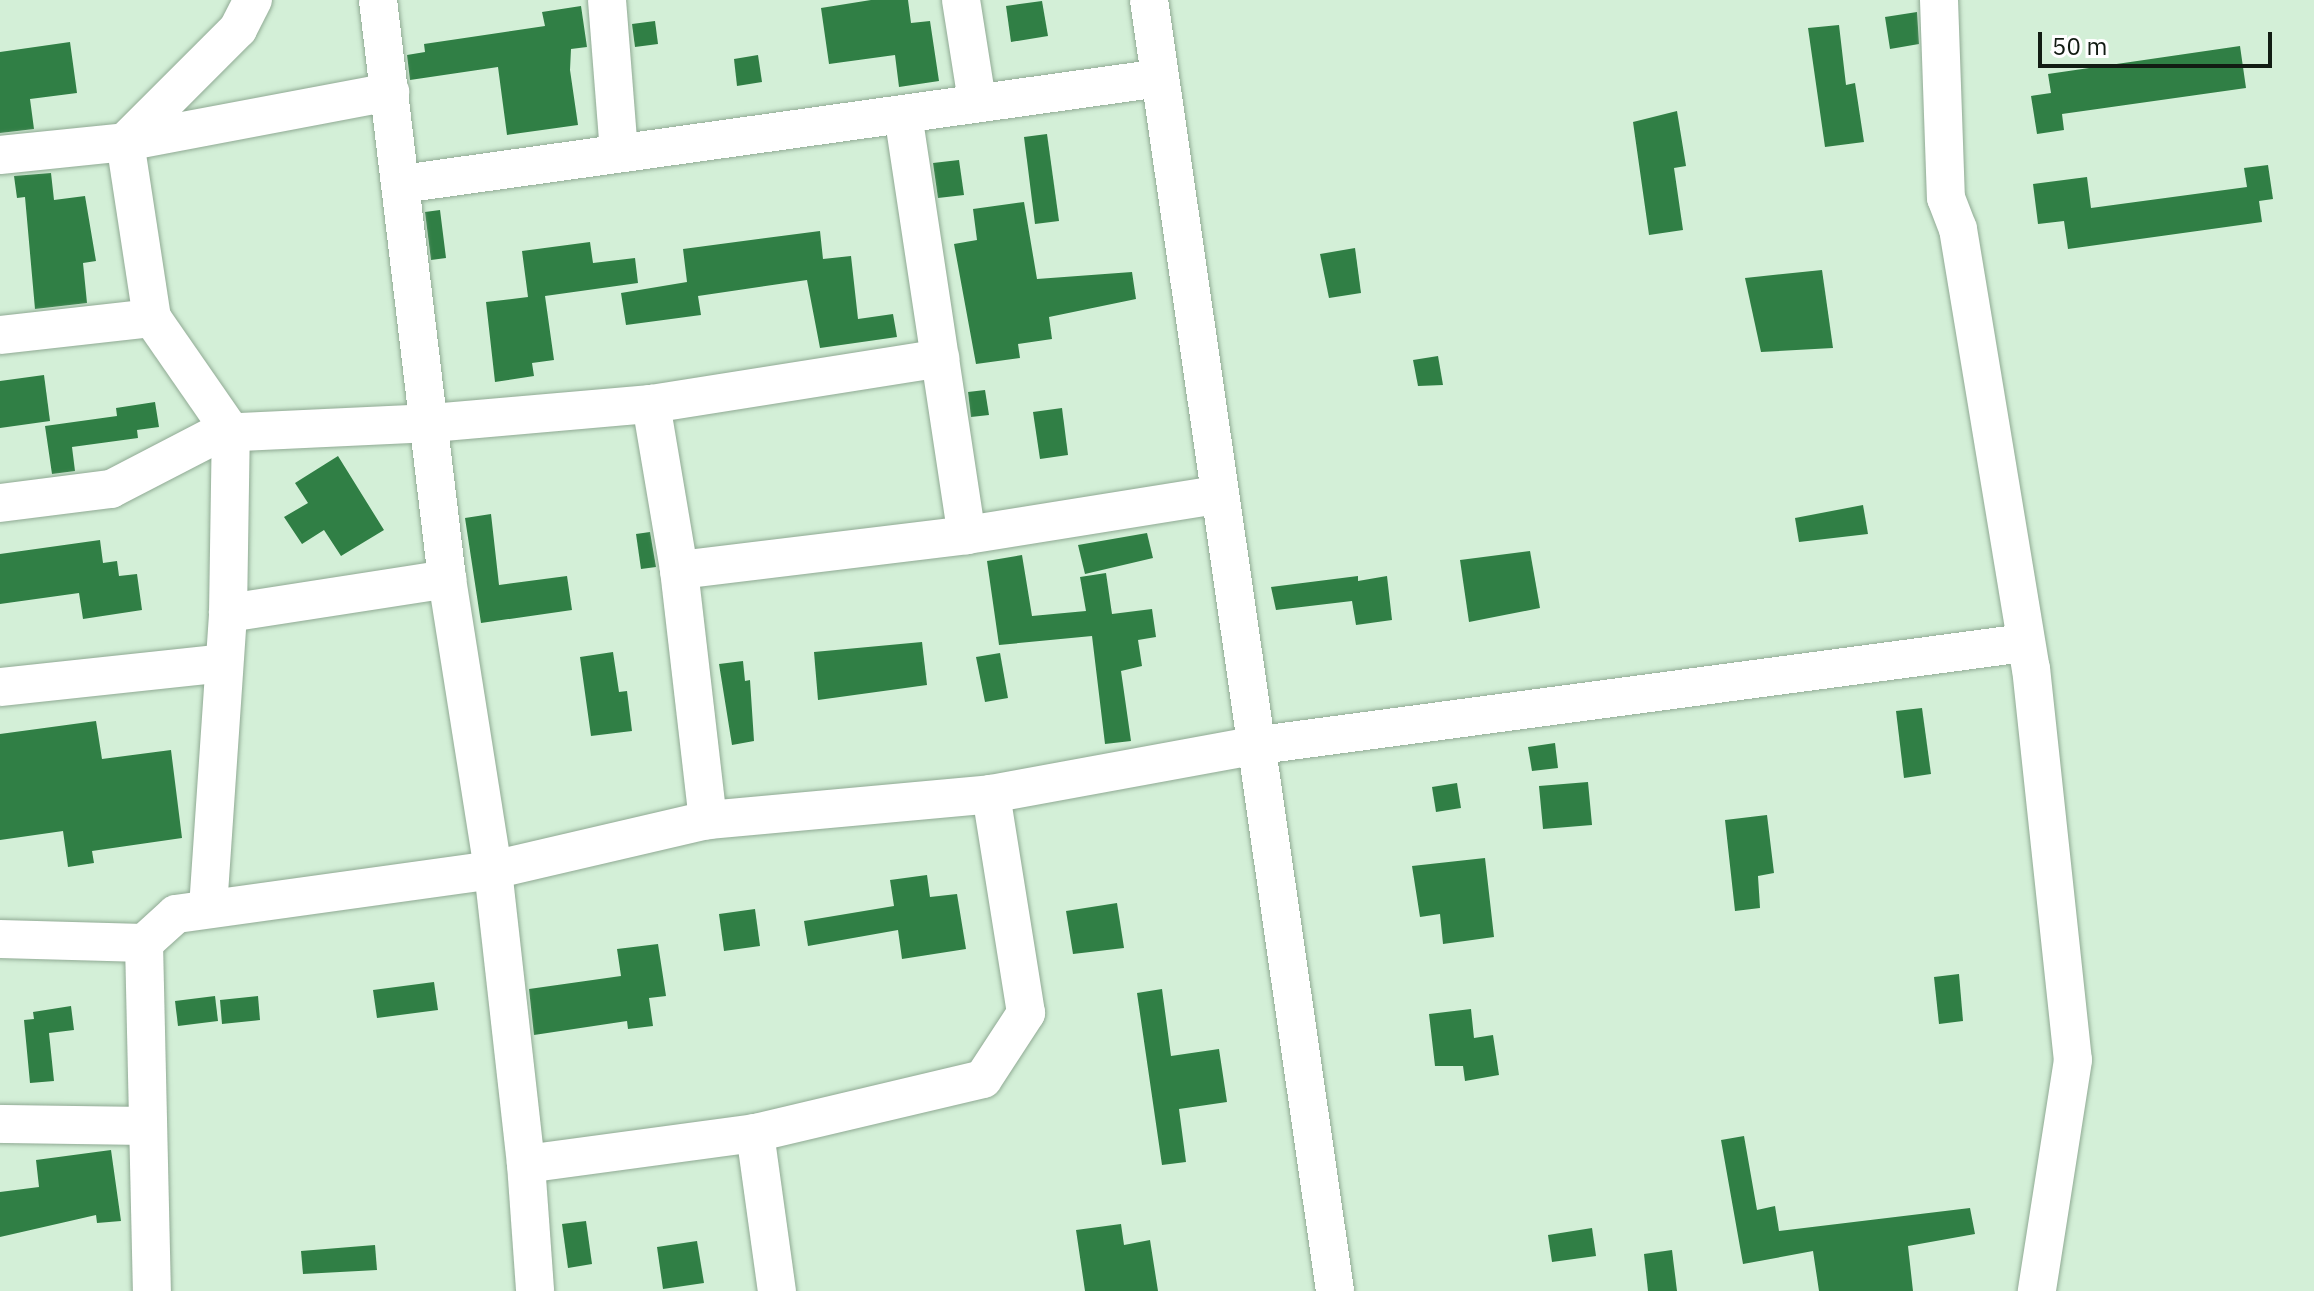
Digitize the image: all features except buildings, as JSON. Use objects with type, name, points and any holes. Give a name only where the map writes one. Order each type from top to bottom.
[{"type":"street","points":[[125,142],[238,29],[253,0]]},
{"type":"street","points":[[378,0],[432,423],[447,579],[493,870],[526,1164],[535,1291]]},
{"type":"street","points":[[607,0],[619,153]]},
{"type":"street","points":[[961,0],[977,101]]},
{"type":"street","points":[[1149,0],[1253,746],[1335,1291]]},
{"type":"street","points":[[1939,0],[1946,198],[1958,229],[2035,698],[2073,1060],[2037,1291]]},
{"type":"street","points":[[402,184],[977,101],[1160,78]]},
{"type":"street","points":[[0,155],[125,142],[390,92]]},
{"type":"street","points":[[903,114],[967,535]]},
{"type":"street","points":[[125,142],[152,318],[231,432],[228,613],[208,908]]},
{"type":"street","points":[[0,335],[152,318]]},
{"type":"street","points":[[0,503],[111,489],[219,433],[432,423],[651,404],[940,358]]},
{"type":"street","points":[[651,404],[679,570],[708,820]]},
{"type":"street","points":[[679,570],[967,535],[1218,495]]},
{"type":"street","points":[[228,613],[447,579]]},
{"type":"street","points":[[0,939],[144,943],[176,914],[493,870],[708,820],[991,794],[1253,746],[2024,643]]},
{"type":"street","points":[[0,687],[224,663]]},
{"type":"street","points":[[526,1164],[755,1133],[983,1079],[1026,1013],[991,794]]},
{"type":"street","points":[[144,943],[144,1126],[152,1291]]},
{"type":"street","points":[[0,1124],[144,1126]]},
{"type":"street","points":[[755,1133],[777,1291]]}]
